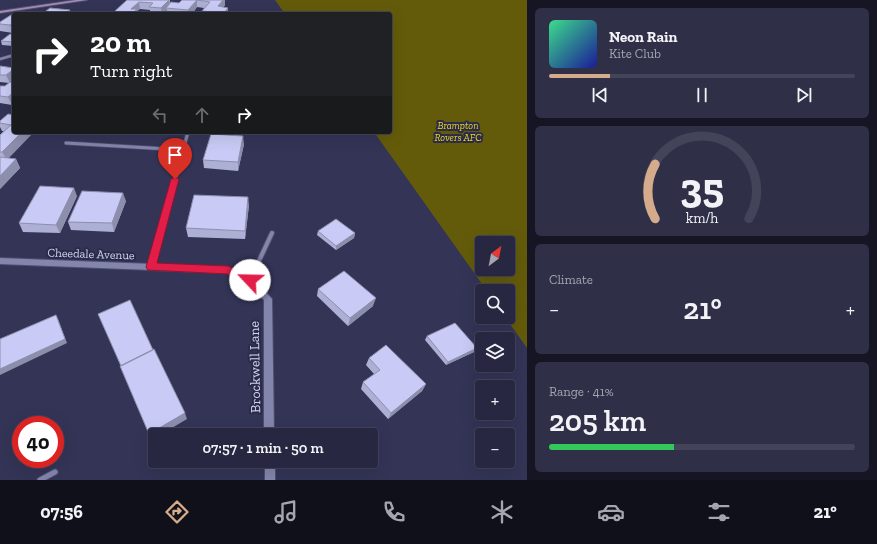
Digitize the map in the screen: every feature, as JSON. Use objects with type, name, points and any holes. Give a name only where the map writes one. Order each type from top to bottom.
[{"type":"main road","points":[[0,12],[85,0]]},
{"type":"street","points":[[0,59],[12,56]]},
{"type":"street","points":[[151,267],[188,134]]},
{"type":"street","points":[[66,143],[184,150]]},
{"type":"street","points":[[250,280],[272,233]]},
{"type":"street","name":"Cheedale Avenue","points":[[0,261],[228,270],[250,280],[268,299]]},
{"type":"street","name":"Brockwell Lane","points":[[268,299],[269,428]]},
{"type":"street","points":[[270,468],[270,480]]},
{"type":"street","points":[[40,480],[56,472]]},
{"type":"green space","name":"Brampton Rovers AFC","points":[[275,0],[527,0],[527,348],[510,324],[515,324],[515,284],[482,284],[476,276],[515,276],[515,236],[475,236],[475,274],[375,134],[392,134],[392,12],[284,12]]},
{"type":"building","points":[[127,0],[169,0],[161,8],[149,7],[153,3],[139,2],[131,9],[137,9],[134,12],[114,12]]},
{"type":"building","points":[[182,0],[197,0],[188,10],[166,8],[171,2],[179,3]]},
{"type":"building","points":[[197,0],[223,0],[218,6],[228,8],[225,12],[202,11],[210,2]]},
{"type":"building","points":[[50,8],[70,10],[68,12],[45,12]]},
{"type":"building","points":[[12,15],[12,24],[0,24],[0,22]]},
{"type":"building","points":[[10,34],[12,34],[12,42],[1,41]]},
{"type":"building","points":[[0,66],[12,68],[12,70],[6,75],[0,75]]},
{"type":"building","points":[[10,82],[12,82],[12,94],[8,97],[0,96],[0,86],[5,86]]},
{"type":"building","points":[[8,114],[12,115],[12,134],[20,134],[2,152],[0,152],[0,135],[11,125],[0,123],[0,121]]},
{"type":"building","points":[[211,134],[243,136],[238,162],[203,160]]},
{"type":"building","points":[[0,157],[16,159],[0,176]]},
{"type":"building","points":[[40,186],[74,188],[56,225],[19,223]]},
{"type":"building","points":[[82,191],[123,193],[112,223],[68,222]]},
{"type":"building","points":[[194,195],[248,197],[245,231],[186,228]]},
{"type":"building","points":[[336,219],[355,233],[336,246],[318,231]]},
{"type":"building","points":[[344,271],[376,298],[350,318],[318,289]]},
{"type":"building","points":[[130,300],[153,350],[121,366],[98,314]]},
{"type":"building","points":[[56,315],[65,339],[0,369],[0,339]]},
{"type":"building","points":[[455,323],[475,346],[475,349],[448,362],[427,336]]},
{"type":"building","points":[[386,345],[426,384],[391,413],[363,382],[380,370],[369,358]]},
{"type":"building","points":[[154,349],[185,413],[159,428],[148,428],[148,432],[120,366]]},
{"type":"route","points":[[175,179],[151,267],[228,270],[250,280]]}]
